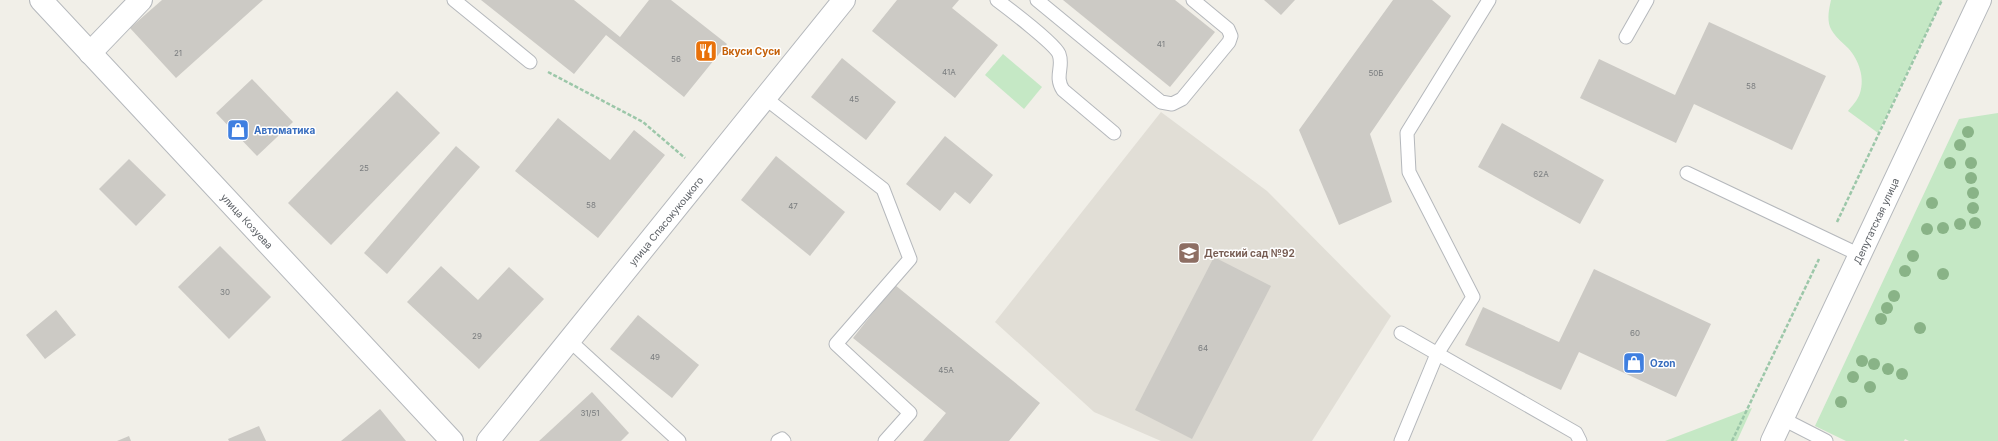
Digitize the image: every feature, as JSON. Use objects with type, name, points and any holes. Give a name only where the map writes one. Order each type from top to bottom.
[{"type":"street","name":"улица Козуева","points":[[41,0],[452,441]]},
{"type":"street","points":[[90,53],[141,0]]},
{"type":"street","name":"улица Спасокукоцкого","points":[[488,441],[844,0]]},
{"type":"street","name":"Депутатская улица","points":[[1772,441],[1980,0]]},
{"type":"lane","points":[[454,0],[530,62]]},
{"type":"lane","points":[[998,0],[1056,48],[1060,61],[1059,83],[1063,90],[1114,133]]},
{"type":"lane","points":[[1037,0],[1161,102],[1172,104],[1182,99],[1230,42],[1231,36],[1228,29],[1193,0]]},
{"type":"lane","points":[[1401,441],[1437,354],[1473,297],[1410,172],[1407,133],[1489,0]]},
{"type":"lane","points":[[1626,36],[1647,0]]},
{"type":"lane","points":[[765,98],[883,189],[910,259],[836,344],[910,412],[885,441]]},
{"type":"lane","points":[[1687,173],[1860,255]]},
{"type":"lane","points":[[1401,333],[1576,433],[1580,441]]},
{"type":"lane","points":[[569,340],[679,441]]},
{"type":"lane","points":[[1782,419],[1826,441]]},
{"type":"lane","points":[[778,441],[782,439],[784,441]]},
{"type":"path","points":[[530,62],[643,122],[687,159]]},
{"type":"shaded area","name":"Детский сад №92","points":[[1161,112],[1267,191],[1391,316],[1312,441],[1161,441],[1094,412],[995,322]]},
{"type":"green space","points":[[1831,0],[1942,0],[1878,133],[1848,111],[1859,96],[1862,81],[1860,69],[1855,58],[1830,27],[1828,17]]},
{"type":"green space","points":[[1003,54],[1042,87],[1024,109],[985,75]]},
{"type":"green space","points":[[1998,113],[1998,441],[1909,441],[1905,439],[1904,441],[1846,441],[1815,426],[1959,119]]},
{"type":"green space","points":[[1752,408],[1737,441],[1665,441]]},
{"type":"building","points":[[162,0],[263,0],[176,78],[130,28]]},
{"type":"building","points":[[481,0],[574,0],[620,37],[649,0],[671,0],[727,44],[684,97],[606,35],[574,74]]},
{"type":"building","points":[[897,0],[959,0],[952,8],[998,45],[955,98],[872,31]]},
{"type":"building","points":[[1063,0],[1175,0],[1215,32],[1170,87]]},
{"type":"building","points":[[1264,0],[1295,0],[1281,15]]},
{"type":"building","points":[[1393,0],[1432,0],[1451,16],[1370,134],[1392,202],[1339,225],[1299,130]]},
{"type":"building","points":[[1709,22],[1826,76],[1792,150],[1694,104],[1676,143],[1580,98],[1599,59],[1675,95]]},
{"type":"building","points":[[842,58],[896,102],[866,140],[811,97]]},
{"type":"building","points":[[252,79],[293,122],[257,156],[216,113]]},
{"type":"building","points":[[397,91],[440,133],[331,245],[288,203]]},
{"type":"building","points":[[558,118],[610,160],[634,130],[665,155],[598,238],[515,171]]},
{"type":"building","points":[[1502,123],[1604,180],[1580,224],[1478,167]]},
{"type":"building","points":[[945,136],[993,175],[970,204],[955,192],[940,211],[906,184]]},
{"type":"building","points":[[456,146],[480,167],[387,274],[364,253]]},
{"type":"building","points":[[776,156],[845,212],[810,256],[741,200]]},
{"type":"building","points":[[129,159],[166,195],[136,226],[99,189]]},
{"type":"building","points":[[220,246],[271,297],[229,339],[178,287]]},
{"type":"building","points":[[1214,257],[1271,286],[1192,439],[1135,410]]},
{"type":"building","points":[[441,266],[478,300],[509,267],[544,299],[479,369],[407,302]]},
{"type":"building","points":[[1594,269],[1711,324],[1676,397],[1579,352],[1561,390],[1465,345],[1483,307],[1559,342]]},
{"type":"building","points":[[895,285],[1040,403],[1009,441],[923,441],[946,413],[853,338]]},
{"type":"building","points":[[56,310],[76,335],[45,359],[26,335]]},
{"type":"building","points":[[638,315],[699,365],[672,398],[610,349]]},
{"type":"building","points":[[592,392],[629,433],[621,441],[539,441]]},
{"type":"building","points":[[380,409],[406,441],[341,441]]},
{"type":"building","points":[[259,426],[266,441],[229,441],[228,439]]},
{"type":"building","points":[[129,436],[131,441],[117,441]]},
{"type":"place","name":"Вкуси Суси","points":[[706,51]]},
{"type":"place","name":"Автоматика","points":[[238,130]]},
{"type":"place","name":"Детский сад №92","points":[[1189,253]]},
{"type":"place","name":"Ozon","points":[[1634,363]]}]
